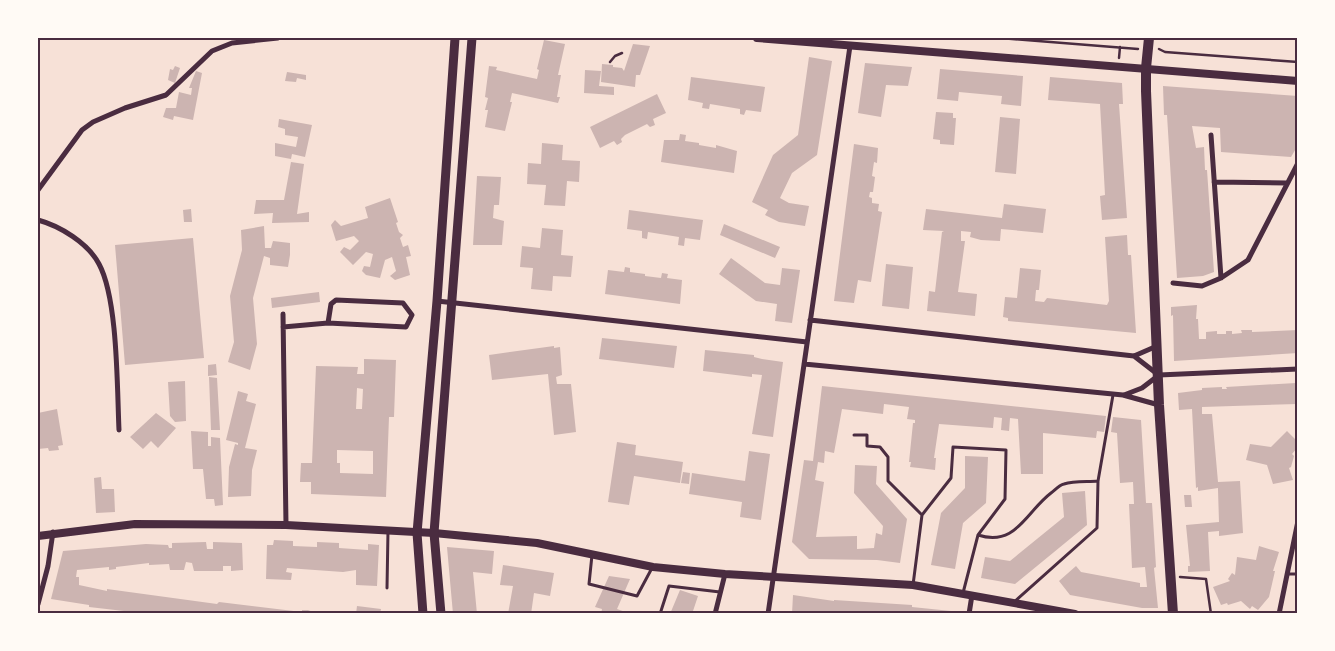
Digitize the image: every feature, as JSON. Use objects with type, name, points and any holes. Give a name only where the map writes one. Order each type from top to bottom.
[{"type":"main road","points":[[423,614],[417,533],[437,301],[455,38]]},
{"type":"main road","points":[[441,614],[434,533],[472,38]]},
{"type":"main road","points":[[1149,38],[1146,68],[1159,405],[1173,614]]},
{"type":"street","points":[[38,190],[82,130],[93,122],[125,108],[166,95],[212,51],[232,43],[278,38]]},
{"type":"street","points":[[757,38],[1298,81]]},
{"type":"street","points":[[768,614],[850,46]]},
{"type":"street","points":[[1210,135],[1221,278]]},
{"type":"street","points":[[1173,283],[1202,286],[1221,278],[1248,260],[1298,164]]},
{"type":"street","points":[[1214,182],[1287,182]]},
{"type":"street","points":[[38,220],[65,232],[85,247],[99,263],[106,284],[113,327],[119,430]]},
{"type":"street","points":[[283,327],[328,323],[406,327],[412,315],[403,303],[336,300],[331,304],[328,323]]},
{"type":"street","points":[[437,301],[807,342]]},
{"type":"street","points":[[283,314],[286,525]]},
{"type":"street","points":[[810,320],[1134,356],[1159,374]]},
{"type":"street","points":[[1134,356],[1157,346]]},
{"type":"street","points":[[804,364],[1123,395],[1159,405]]},
{"type":"street","points":[[1123,395],[1142,388],[1159,374],[1298,368]]},
{"type":"street","points":[[1279,614],[1298,521]]},
{"type":"street","points":[[38,536],[53,532],[135,524],[286,525],[434,533],[537,543],[653,567],[725,574],[773,575],[913,585],[1075,614]]},
{"type":"street","points":[[38,604],[48,566],[53,532]]},
{"type":"street","points":[[715,614],[725,574]]},
{"type":"street","points":[[969,614],[972,595]]},
{"type":"lane","points":[[1014,603],[1097,528],[1098,481],[1113,395]]},
{"type":"lane","points":[[854,435],[867,435],[867,446],[880,447],[888,457],[888,481],[922,516]]},
{"type":"lane","points":[[913,585],[922,516],[951,478],[953,447],[1006,450],[1005,499],[978,535],[963,593]]},
{"type":"lane","points":[[978,535],[990,539],[1004,538],[1026,519],[1039,502],[1063,484],[1098,481]]},
{"type":"lane","points":[[387,588],[388,531]]},
{"type":"lane","points":[[592,554],[589,584],[637,596],[653,567]]},
{"type":"lane","points":[[1286,574],[1298,574]]},
{"type":"lane","points":[[660,614],[669,586],[720,592]]},
{"type":"path","points":[[1000,38],[1138,49],[1139,43]]},
{"type":"path","points":[[1158,45],[1165,52],[1298,62]]},
{"type":"path","points":[[610,62],[615,56],[622,53]]},
{"type":"path","points":[[1171,577],[1206,579],[1211,614]]},
{"type":"building","points":[[544,40],[565,44],[558,75],[561,75],[557,97],[560,97],[558,103],[512,93],[510,102],[512,102],[505,131],[485,127],[488,110],[485,110],[488,98],[485,97],[489,66],[497,67],[496,70],[537,79],[539,70],[537,69]]},
{"type":"building","points":[[633,44],[650,46],[640,75],[636,75],[635,87],[601,82],[602,64],[613,65],[613,67],[622,68],[624,71]]},
{"type":"building","points":[[809,57],[832,61],[817,155],[792,173],[780,198],[789,203],[809,206],[805,226],[779,222],[765,215],[768,210],[752,202],[773,155],[798,135]]},
{"type":"building","points":[[865,63],[912,67],[908,86],[886,85],[881,117],[858,113]]},
{"type":"building","points":[[175,66],[180,68],[175,83],[168,80],[170,69],[173,70]]},
{"type":"building","points":[[940,69],[1023,76],[1021,106],[1001,104],[1002,96],[959,92],[958,101],[937,99]]},
{"type":"building","points":[[585,70],[601,71],[599,86],[614,87],[614,95],[584,93]]},
{"type":"building","points":[[196,71],[202,73],[193,120],[174,116],[173,120],[163,117],[166,108],[176,108],[179,92],[191,95],[192,88],[189,88]]},
{"type":"building","points":[[287,72],[306,75],[306,80],[297,78],[296,82],[285,81]]},
{"type":"building","points":[[691,77],[765,87],[761,112],[746,110],[744,115],[740,114],[740,109],[710,104],[709,109],[702,108],[703,103],[688,100]]},
{"type":"building","points":[[1050,77],[1122,83],[1123,104],[1119,104],[1127,218],[1102,220],[1100,196],[1105,195],[1100,104],[1048,100]]},
{"type":"building","points":[[1163,86],[1298,96],[1298,145],[1291,157],[1221,152],[1220,128],[1192,126],[1196,148],[1204,147],[1205,170],[1207,170],[1214,272],[1203,276],[1177,278],[1167,115],[1164,115]]},
{"type":"building","points":[[657,94],[666,113],[653,119],[655,125],[650,127],[647,124],[625,135],[621,139],[622,142],[617,145],[614,141],[600,148],[590,127]]},
{"type":"building","points":[[936,112],[953,113],[953,118],[956,118],[954,145],[940,144],[940,140],[933,139]]},
{"type":"building","points":[[1000,117],[1020,119],[1016,174],[995,172]]},
{"type":"building","points":[[279,119],[312,125],[305,157],[292,154],[291,159],[275,156],[275,143],[296,147],[298,137],[285,135],[285,129],[278,127]]},
{"type":"building","points":[[680,134],[686,135],[685,141],[716,148],[716,145],[737,151],[734,173],[661,162],[664,140],[679,140]]},
{"type":"building","points":[[542,143],[563,145],[562,160],[580,161],[579,182],[567,181],[565,206],[544,205],[546,185],[527,184],[528,163],[541,164]]},
{"type":"building","points":[[854,144],[878,148],[877,163],[874,162],[872,176],[875,177],[873,192],[870,192],[869,197],[872,198],[872,203],[879,204],[878,211],[882,212],[871,282],[858,280],[854,303],[834,301]]},
{"type":"building","points":[[291,162],[304,164],[297,214],[309,212],[309,222],[272,223],[273,213],[254,214],[256,200],[284,200]]},
{"type":"building","points":[[477,176],[501,177],[499,205],[494,205],[493,218],[504,221],[502,245],[473,245]]},
{"type":"building","points":[[390,198],[398,222],[396,223],[399,232],[403,235],[400,238],[403,247],[408,245],[411,256],[406,257],[410,275],[395,280],[390,276],[396,271],[392,257],[385,260],[380,278],[366,275],[362,271],[364,266],[370,267],[373,254],[366,252],[353,265],[340,252],[344,247],[350,250],[359,241],[354,236],[336,241],[331,225],[335,220],[341,226],[368,218],[365,207]]},
{"type":"building","points":[[1004,204],[1046,209],[1043,233],[1001,229],[1000,241],[981,240],[970,237],[971,232],[961,231],[961,241],[965,241],[958,292],[977,294],[975,316],[927,311],[929,291],[935,292],[942,232],[944,231],[923,230],[926,209],[1002,218]]},
{"type":"building","points":[[191,209],[192,222],[184,222],[183,210]]},
{"type":"building","points":[[629,210],[703,220],[700,240],[685,238],[684,246],[678,245],[679,237],[648,232],[647,239],[642,238],[642,231],[627,229]]},
{"type":"building","points":[[724,224],[780,247],[775,258],[720,235]]},
{"type":"building","points":[[264,226],[265,248],[271,248],[273,241],[290,243],[290,255],[288,267],[270,265],[270,258],[264,256],[253,298],[257,344],[250,370],[228,362],[234,342],[230,296],[242,250],[241,230]]},
{"type":"building","points":[[542,228],[563,230],[561,255],[573,256],[571,277],[553,276],[552,291],[531,289],[533,268],[520,267],[522,246],[540,248]]},
{"type":"building","points":[[1127,235],[1128,255],[1131,255],[1136,333],[1008,321],[1008,318],[1003,317],[1005,297],[1017,298],[1020,268],[1041,270],[1039,290],[1036,290],[1035,301],[1044,302],[1047,298],[1107,305],[1109,301],[1105,237]]},
{"type":"building","points":[[193,238],[204,358],[125,365],[115,245]]},
{"type":"building","points":[[731,258],[765,283],[780,285],[782,268],[800,270],[792,323],[775,321],[777,304],[756,301],[719,274]]},
{"type":"building","points":[[886,264],[913,267],[909,309],[882,306]]},
{"type":"building","points":[[625,267],[630,268],[630,272],[645,274],[645,276],[661,278],[662,273],[668,274],[667,278],[682,280],[680,304],[605,294],[608,270],[624,272]]},
{"type":"building","points":[[319,292],[320,302],[272,308],[271,298]]},
{"type":"building","points":[[1197,305],[1196,319],[1198,319],[1199,339],[1206,339],[1206,332],[1217,331],[1217,334],[1226,334],[1226,331],[1232,331],[1232,334],[1242,333],[1241,330],[1252,330],[1252,332],[1298,330],[1298,353],[1174,361],[1173,315],[1171,316],[1171,307]]},
{"type":"building","points":[[602,338],[677,346],[674,368],[599,359]]},
{"type":"building","points":[[554,346],[554,348],[560,347],[562,375],[556,377],[557,384],[571,384],[576,432],[554,435],[548,374],[492,380],[489,355]]},
{"type":"building","points":[[705,350],[754,355],[754,357],[762,359],[783,362],[773,437],[752,434],[762,375],[752,374],[752,377],[703,371]]},
{"type":"building","points":[[364,359],[396,360],[394,417],[389,417],[386,497],[311,494],[311,482],[300,482],[301,463],[312,463],[316,366],[358,367],[357,374],[364,374]],"holes":[[[357,388],[363,389],[362,409],[356,409]],[[337,450],[373,451],[373,474],[340,473],[340,463],[337,463]]]},
{"type":"building","points":[[216,364],[217,375],[208,376],[208,365]]},
{"type":"building","points":[[209,377],[217,378],[220,430],[211,430]]},
{"type":"building","points":[[185,381],[186,421],[175,422],[170,416],[168,382]]},
{"type":"building","points":[[1296,383],[1297,404],[1202,407],[1202,414],[1212,414],[1218,482],[1240,481],[1243,533],[1219,536],[1219,531],[1208,532],[1210,571],[1188,572],[1188,566],[1190,566],[1186,525],[1219,522],[1218,488],[1198,491],[1198,487],[1196,488],[1192,409],[1179,410],[1178,393],[1202,390],[1202,388],[1222,387],[1222,389],[1227,389],[1226,387]]},
{"type":"building","points":[[822,386],[1106,416],[1104,432],[1097,431],[1096,438],[1043,433],[1043,474],[1021,474],[1018,419],[1010,418],[1009,431],[1001,430],[1002,418],[994,417],[993,428],[939,424],[934,458],[936,458],[935,470],[910,467],[913,423],[915,423],[915,420],[907,419],[909,407],[884,404],[883,414],[842,409],[834,453],[825,451],[824,463],[818,462],[815,480],[824,482],[816,537],[857,536],[857,549],[874,548],[876,533],[882,535],[883,526],[854,493],[855,465],[877,466],[876,484],[907,519],[900,563],[877,560],[809,559],[792,542],[804,460],[813,461]]},
{"type":"building","points":[[238,391],[248,394],[246,401],[256,404],[245,448],[257,450],[252,470],[251,496],[228,497],[229,467],[235,444],[238,445],[238,443],[226,440]]},
{"type":"building","points":[[57,409],[63,445],[58,446],[59,450],[38,449],[38,413]]},
{"type":"building","points":[[156,413],[176,428],[158,448],[151,441],[143,449],[130,437]]},
{"type":"building","points":[[1113,417],[1141,420],[1146,503],[1152,503],[1156,567],[1154,568],[1158,608],[1142,608],[1070,595],[1059,581],[1076,566],[1081,572],[1140,583],[1140,587],[1147,587],[1145,567],[1132,568],[1129,504],[1134,504],[1133,482],[1120,483],[1117,433],[1111,432]]},
{"type":"building","points":[[191,431],[208,432],[208,446],[211,446],[211,437],[220,438],[223,505],[215,506],[214,499],[206,499],[203,469],[193,469]]},
{"type":"building","points":[[1287,431],[1298,442],[1298,447],[1292,454],[1294,456],[1289,468],[1293,480],[1273,484],[1267,465],[1246,460],[1250,444],[1271,447]]},
{"type":"building","points":[[617,442],[636,445],[635,455],[683,462],[680,483],[634,476],[629,505],[608,502]]},
{"type":"building","points":[[749,451],[770,454],[761,520],[740,517],[742,502],[689,494],[692,473],[745,481]]},
{"type":"building","points":[[965,456],[988,457],[986,503],[963,523],[955,569],[931,565],[941,513],[965,488]]},
{"type":"building","points":[[683,472],[690,473],[689,484],[681,483]]},
{"type":"building","points":[[101,477],[102,489],[114,489],[115,512],[96,513],[94,478]]},
{"type":"building","points":[[1085,491],[1087,525],[1015,584],[981,578],[985,557],[1010,561],[1064,517],[1062,493]]},
{"type":"building","points":[[1184,495],[1191,495],[1192,507],[1185,507]]},
{"type":"building","points":[[274,540],[293,541],[293,546],[317,547],[317,542],[339,543],[339,548],[368,550],[368,544],[379,545],[377,586],[356,585],[356,570],[343,572],[287,568],[286,572],[292,573],[291,580],[266,579],[267,545],[273,545]]},
{"type":"building","points":[[206,542],[207,549],[213,549],[213,542],[242,543],[243,570],[231,571],[231,566],[223,566],[223,571],[194,571],[192,563],[186,562],[184,570],[170,570],[169,564],[149,565],[149,563],[116,567],[116,569],[109,570],[109,567],[77,570],[76,577],[79,577],[79,585],[107,591],[107,589],[217,604],[219,602],[302,612],[302,610],[308,610],[318,614],[150,614],[89,607],[89,605],[51,599],[63,551],[146,544],[168,545],[169,548],[172,548],[172,543]]},
{"type":"building","points":[[1259,546],[1279,552],[1273,571],[1275,571],[1269,597],[1258,610],[1252,606],[1250,609],[1241,601],[1221,605],[1213,587],[1230,581],[1228,579],[1232,573],[1235,575],[1237,557],[1256,560]]},
{"type":"building","points":[[447,547],[494,551],[492,574],[473,572],[477,614],[453,614]]},
{"type":"building","points":[[503,565],[554,573],[550,596],[534,593],[531,614],[508,614],[513,586],[500,585]]},
{"type":"building","points":[[609,576],[630,579],[617,609],[631,614],[601,614],[602,609],[595,607]]},
{"type":"building","points":[[680,590],[698,596],[692,614],[670,614]]},
{"type":"building","points":[[793,595],[834,601],[912,605],[912,607],[951,611],[951,614],[792,614]]},
{"type":"building","points":[[357,606],[381,609],[380,614],[356,614]]}]
